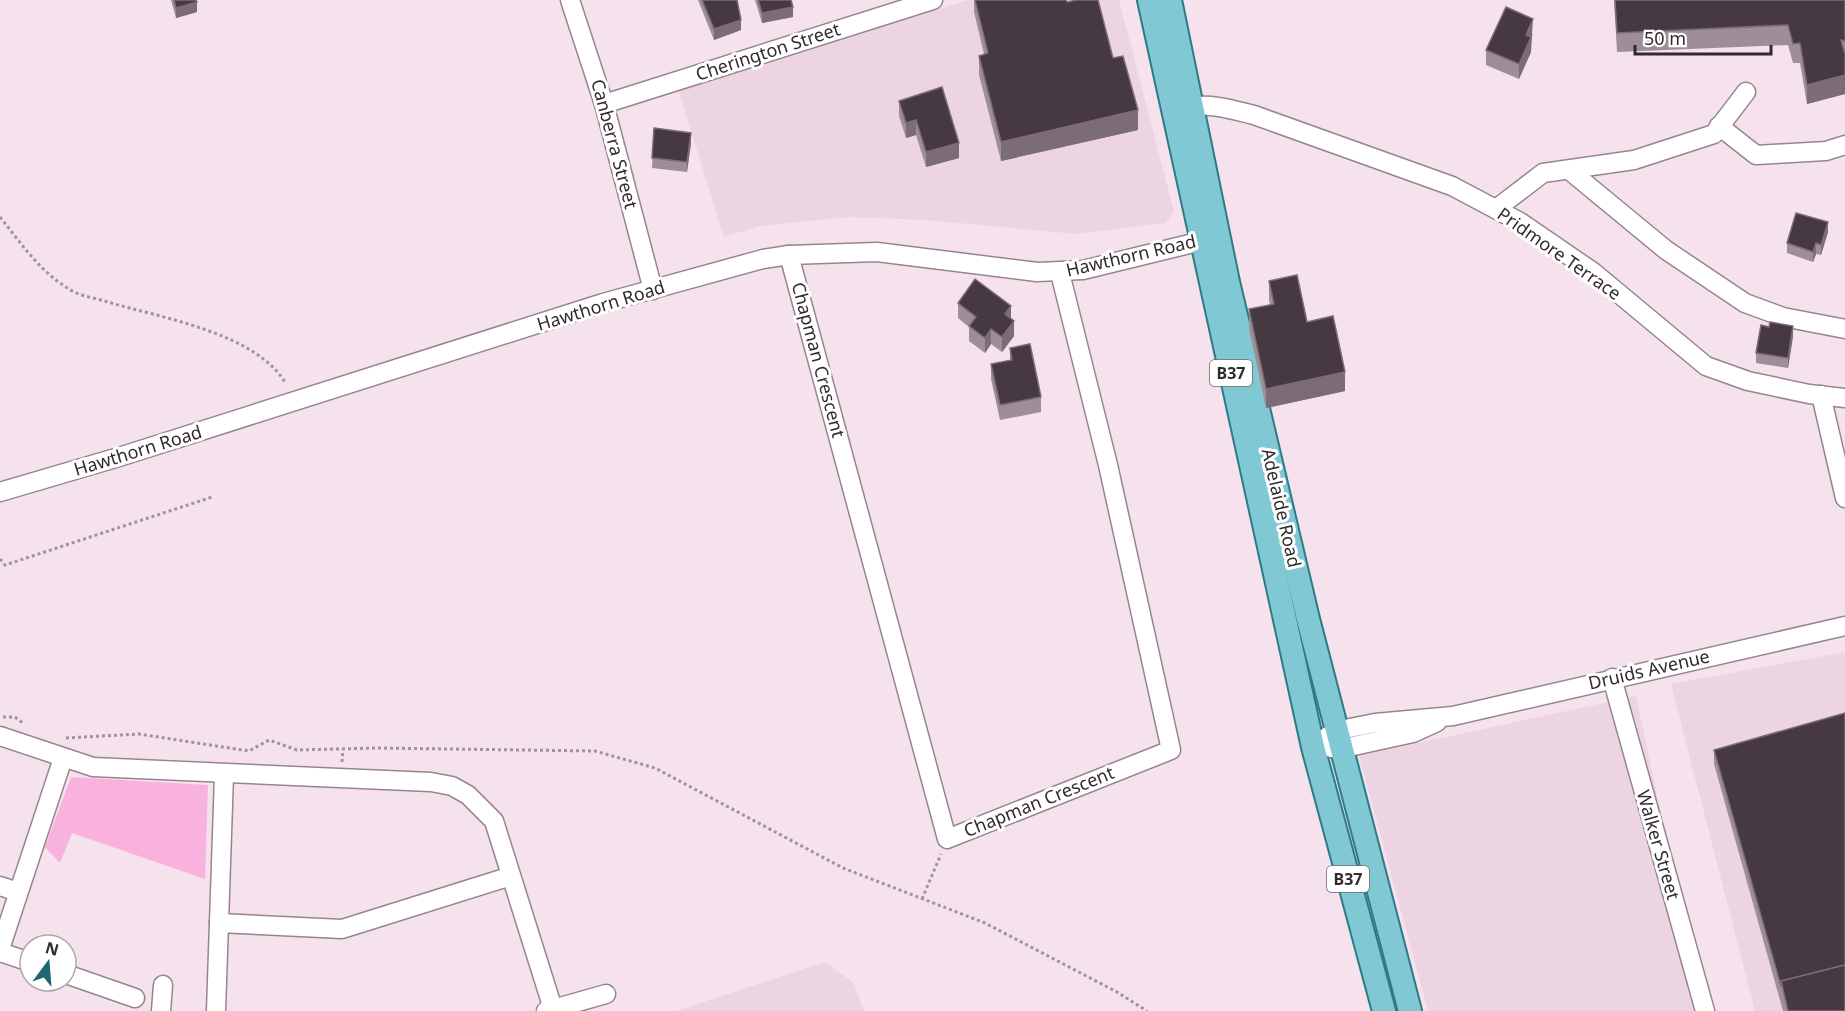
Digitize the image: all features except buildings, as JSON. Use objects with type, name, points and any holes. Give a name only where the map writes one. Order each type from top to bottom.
[{"type":"main road","name":"Adelaide Road","points":[[1149,0],[1337,740],[1410,1011]]},
{"type":"main road","name":"Adelaide Road","points":[[1170,0],[1191,107],[1210,239],[1313,747],[1384,1011]]},
{"type":"street","name":"Canberra Street","points":[[570,0],[604,104],[653,290]]},
{"type":"street","name":"Cherington Street","points":[[604,104],[933,0]]},
{"type":"street","points":[[1496,209],[1544,173],[1634,160],[1714,134],[1746,92]]},
{"type":"street","name":"Pridmore Terrace","points":[[1191,107],[1203,105],[1230,109],[1452,186],[1520,222],[1593,272],[1707,366],[1748,381],[1845,398]]},
{"type":"street","points":[[1719,126],[1756,155],[1826,151],[1845,146]]},
{"type":"street","points":[[1569,170],[1666,250],[1745,303],[1783,317],[1845,329]]},
{"type":"street","name":"Hawthorn Road","points":[[0,492],[603,303],[763,259],[789,255],[877,252],[1060,273],[1083,270],[1210,239]]},
{"type":"street","name":"Chapman Crescent","points":[[789,255],[947,839],[1171,750],[1108,465],[1060,273]]},
{"type":"street","points":[[1821,395],[1845,498]]},
{"type":"street","name":"Druids Avenue","points":[[1313,747],[1337,740],[1375,723],[1452,716],[1845,626]]},
{"type":"street","name":"Walker Street","points":[[1612,678],[1705,1011]]},
{"type":"street","points":[[0,736],[93,768],[431,782],[452,786],[468,795],[494,821],[550,1010],[606,994]]},
{"type":"street","points":[[18,957],[0,950],[63,758]]},
{"type":"street","points":[[216,1011],[224,775]]},
{"type":"street","points":[[219,923],[342,928],[511,876]]},
{"type":"street","points":[[0,886],[18,892]]},
{"type":"street","points":[[78,979],[135,998]]},
{"type":"street","points":[[162,1011],[163,985]]},
{"type":"path","points":[[0,217],[41,269],[70,291],[223,337],[260,355],[281,375],[296,401]]},
{"type":"path","points":[[0,559],[5,565],[212,497]]},
{"type":"path","points":[[0,717],[15,717],[30,729]]},
{"type":"path","points":[[56,737],[75,739],[139,734],[249,751],[269,740],[297,750],[595,751],[655,768],[843,868],[985,923],[1117,992],[1147,1011]]},
{"type":"path","points":[[922,899],[947,839]]},
{"type":"shaded area","points":[[968,0],[1119,0],[1174,212],[1165,223],[1076,234],[925,220],[849,217],[760,226],[724,237],[678,89]]},
{"type":"shaded area","points":[[1845,652],[1845,1011],[1755,1011],[1671,684]]},
{"type":"shaded area","points":[[1636,696],[1703,1011],[1428,1011],[1359,756]]},
{"type":"shaded area","points":[[71,777],[208,785],[205,879],[72,833],[60,863],[45,847]]},
{"type":"shaded area","points":[[825,962],[854,983],[864,1011],[676,1011]]}]
